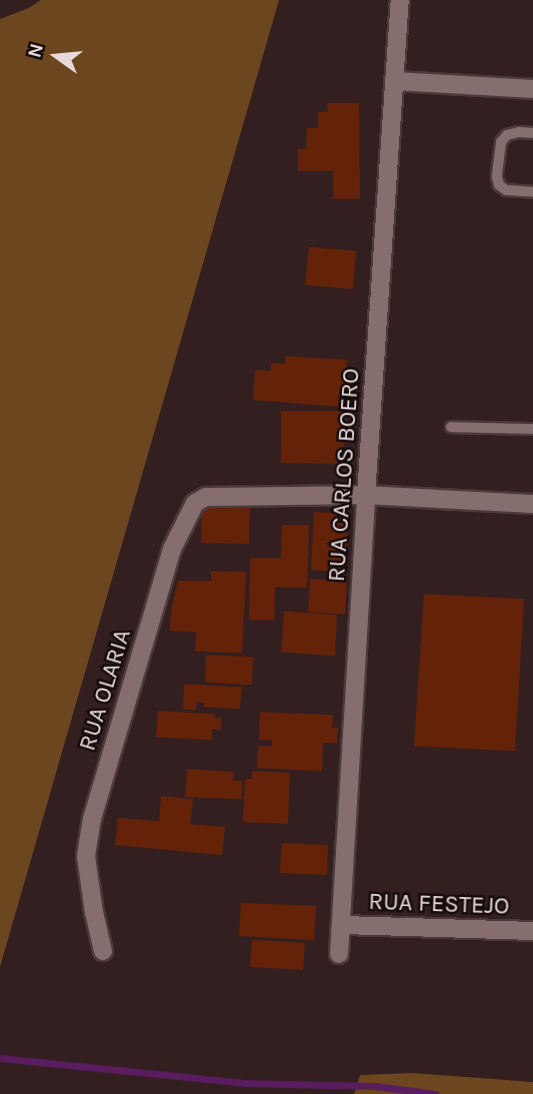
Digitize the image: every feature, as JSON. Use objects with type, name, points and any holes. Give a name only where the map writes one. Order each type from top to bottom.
[{"type":"street","name":"RUA CARLOS BOERO","points":[[339,954],[366,495],[400,0]]},
{"type":"street","points":[[395,80],[533,89]]},
{"type":"street","points":[[366,495],[533,503]]},
{"type":"street","name":"RUA OLARIA","points":[[103,951],[94,913],[86,856],[92,819],[172,549],[195,503],[205,497],[366,495]]},
{"type":"street","name":"RUA FESTEJO","points":[[342,925],[533,931]]},
{"type":"lane","points":[[533,133],[507,135],[501,142],[497,177],[499,185],[506,190],[533,192]]},
{"type":"lane","points":[[451,427],[533,429]]},
{"type":"shaded area","points":[[41,0],[279,0],[0,967],[0,19],[29,8]]},
{"type":"shaded area","points":[[412,1073],[533,1082],[533,1094],[354,1094],[360,1075]]},
{"type":"building","points":[[327,103],[359,103],[360,199],[333,199],[333,171],[298,171],[298,149],[306,149],[307,128],[318,128],[318,112],[328,112]]},
{"type":"building","points":[[309,247],[356,251],[353,289],[305,285]]},
{"type":"building","points":[[286,356],[347,360],[344,407],[253,400],[255,370],[271,371],[271,363],[285,364]]},
{"type":"building","points":[[281,411],[344,411],[344,464],[281,463]]},
{"type":"building","points":[[202,506],[250,506],[249,544],[201,543]]},
{"type":"building","points":[[314,512],[348,514],[345,572],[311,570]]},
{"type":"building","points":[[282,525],[309,525],[307,588],[275,587],[274,620],[249,620],[250,558],[281,558]]},
{"type":"building","points":[[211,571],[246,572],[242,653],[195,651],[196,632],[170,631],[171,610],[178,581],[211,581]]},
{"type":"building","points":[[310,579],[347,581],[345,614],[308,612]]},
{"type":"building","points":[[424,594],[524,599],[515,751],[414,746]]},
{"type":"building","points":[[284,611],[337,615],[335,656],[281,652]]},
{"type":"building","points":[[206,655],[253,657],[252,685],[205,682]]},
{"type":"building","points":[[184,684],[242,687],[240,709],[204,707],[204,703],[197,702],[196,710],[183,709]]},
{"type":"building","points":[[158,711],[215,714],[215,718],[221,718],[221,730],[212,729],[212,740],[156,737]]},
{"type":"building","points":[[260,712],[333,715],[332,728],[338,728],[337,743],[323,743],[322,771],[257,768],[258,746],[272,746],[272,740],[259,740]]},
{"type":"building","points":[[187,769],[234,772],[233,780],[242,781],[242,799],[185,797]]},
{"type":"building","points":[[252,771],[290,773],[288,824],[243,822],[245,779],[252,779]]},
{"type":"building","points":[[161,796],[193,799],[190,824],[225,827],[222,855],[115,845],[118,818],[159,821]]},
{"type":"building","points":[[282,843],[328,845],[327,875],[280,873]]},
{"type":"building","points":[[241,903],[316,906],[314,940],[239,936]]},
{"type":"building","points":[[252,940],[305,943],[303,970],[250,967]]},
{"type":"waterway","points":[[0,1058],[245,1083],[375,1086],[435,1094]]}]
